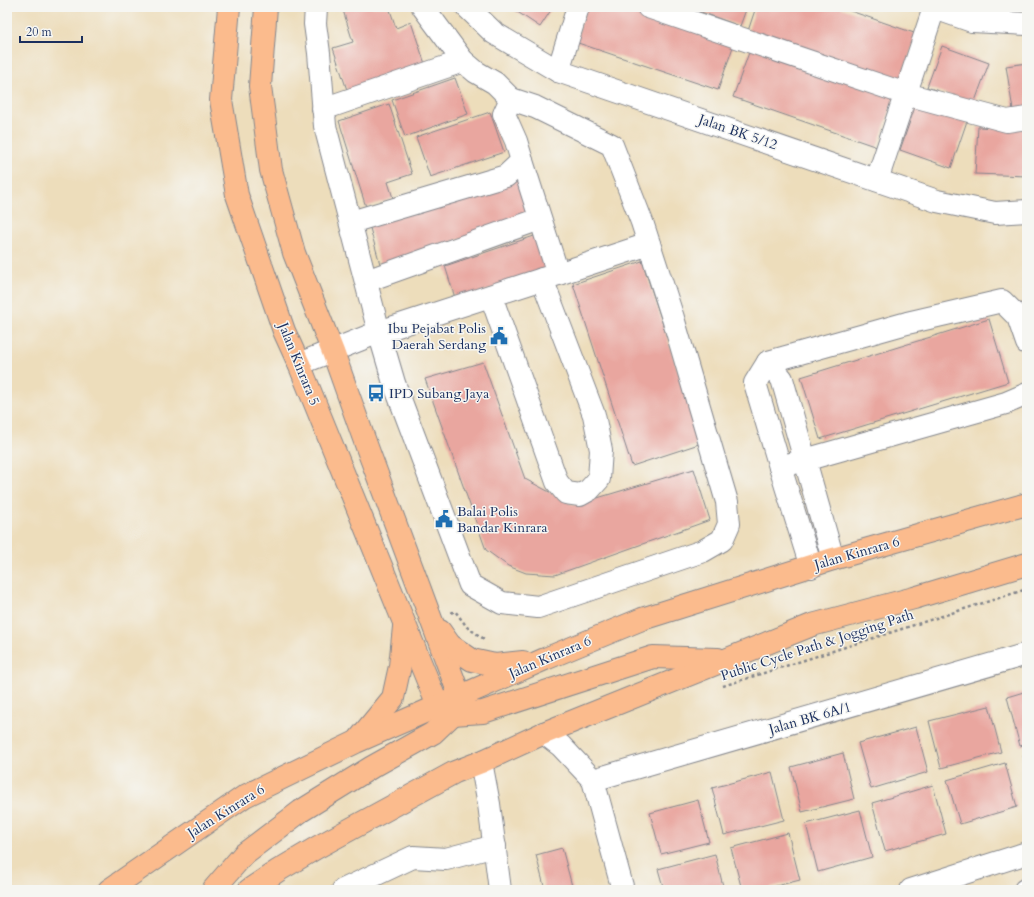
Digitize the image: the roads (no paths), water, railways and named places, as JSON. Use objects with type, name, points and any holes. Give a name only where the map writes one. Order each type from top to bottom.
[{"type":"main road","name":"Jalan Kinrara 5","points":[[229,7],[221,100],[237,195],[284,331],[299,364],[405,623],[450,706]]},
{"type":"main road","points":[[213,890],[244,854],[295,816],[372,767],[433,733],[450,706],[427,609],[333,352],[294,254],[271,170],[260,86],[266,7]]},
{"type":"main road","name":"Jalan Kinrara 6","points":[[109,890],[245,796],[356,742],[450,706],[545,659],[642,619],[833,560],[1027,504]]},
{"type":"main road","points":[[249,890],[316,848],[455,772],[481,762],[544,733],[812,625],[914,598],[1027,564]]},
{"type":"main road","points":[[427,609],[450,645],[472,660],[495,665],[545,659]]},
{"type":"main road","points":[[356,742],[393,698],[400,666],[405,623]]},
{"type":"main road","points":[[450,706],[482,712],[653,657],[727,659]]},
{"type":"street","points":[[316,7],[315,24],[325,126],[379,332],[394,384],[470,585],[502,603],[538,607],[703,551],[722,540],[729,524],[727,502],[673,318],[649,244],[612,145],[535,107],[511,99],[495,83],[476,72],[463,61],[423,7]]},
{"type":"street","name":"Jalan BK 5/12","points":[[467,7],[494,33],[558,71],[937,201],[995,213],[1027,211]]},
{"type":"street","points":[[558,71],[578,7]]},
{"type":"street","points":[[648,7],[906,94],[1007,121],[1027,118]]},
{"type":"street","points":[[878,180],[933,7],[1027,24]]},
{"type":"street","points":[[323,109],[463,61]]},
{"type":"street","points":[[491,296],[557,482],[566,494],[580,495],[589,490],[599,479],[601,450],[594,415],[550,277],[540,219],[516,141],[504,114],[511,99]]},
{"type":"street","points":[[351,222],[506,176],[522,160]]},
{"type":"street","points":[[366,281],[540,219]]},
{"type":"street","points":[[299,364],[333,352],[379,332],[649,244]]},
{"type":"street","points":[[811,567],[755,383],[768,362],[907,323],[1002,301],[1018,317],[1027,343]]},
{"type":"street","points":[[768,362],[782,379],[833,560]]},
{"type":"street","points":[[780,468],[1006,403],[1027,394]]},
{"type":"street","name":"Jalan BK 6A/1","points":[[593,780],[1027,654]]},
{"type":"street","points":[[544,733],[560,746],[593,780],[624,890]]},
{"type":"street","points":[[481,762],[489,804],[500,890]]},
{"type":"street","points":[[343,890],[413,857],[446,859],[495,846]]},
{"type":"street","points":[[911,890],[1027,853]]},
{"type":"place","name":"Ibu Pejabat Polis Daerah Serdang","points":[[499,336]]},
{"type":"place","name":"IPD Subang Jaya","points":[[376,393]]},
{"type":"place","name":"Balai Polis Bandar Kinrara","points":[[444,519]]}]
